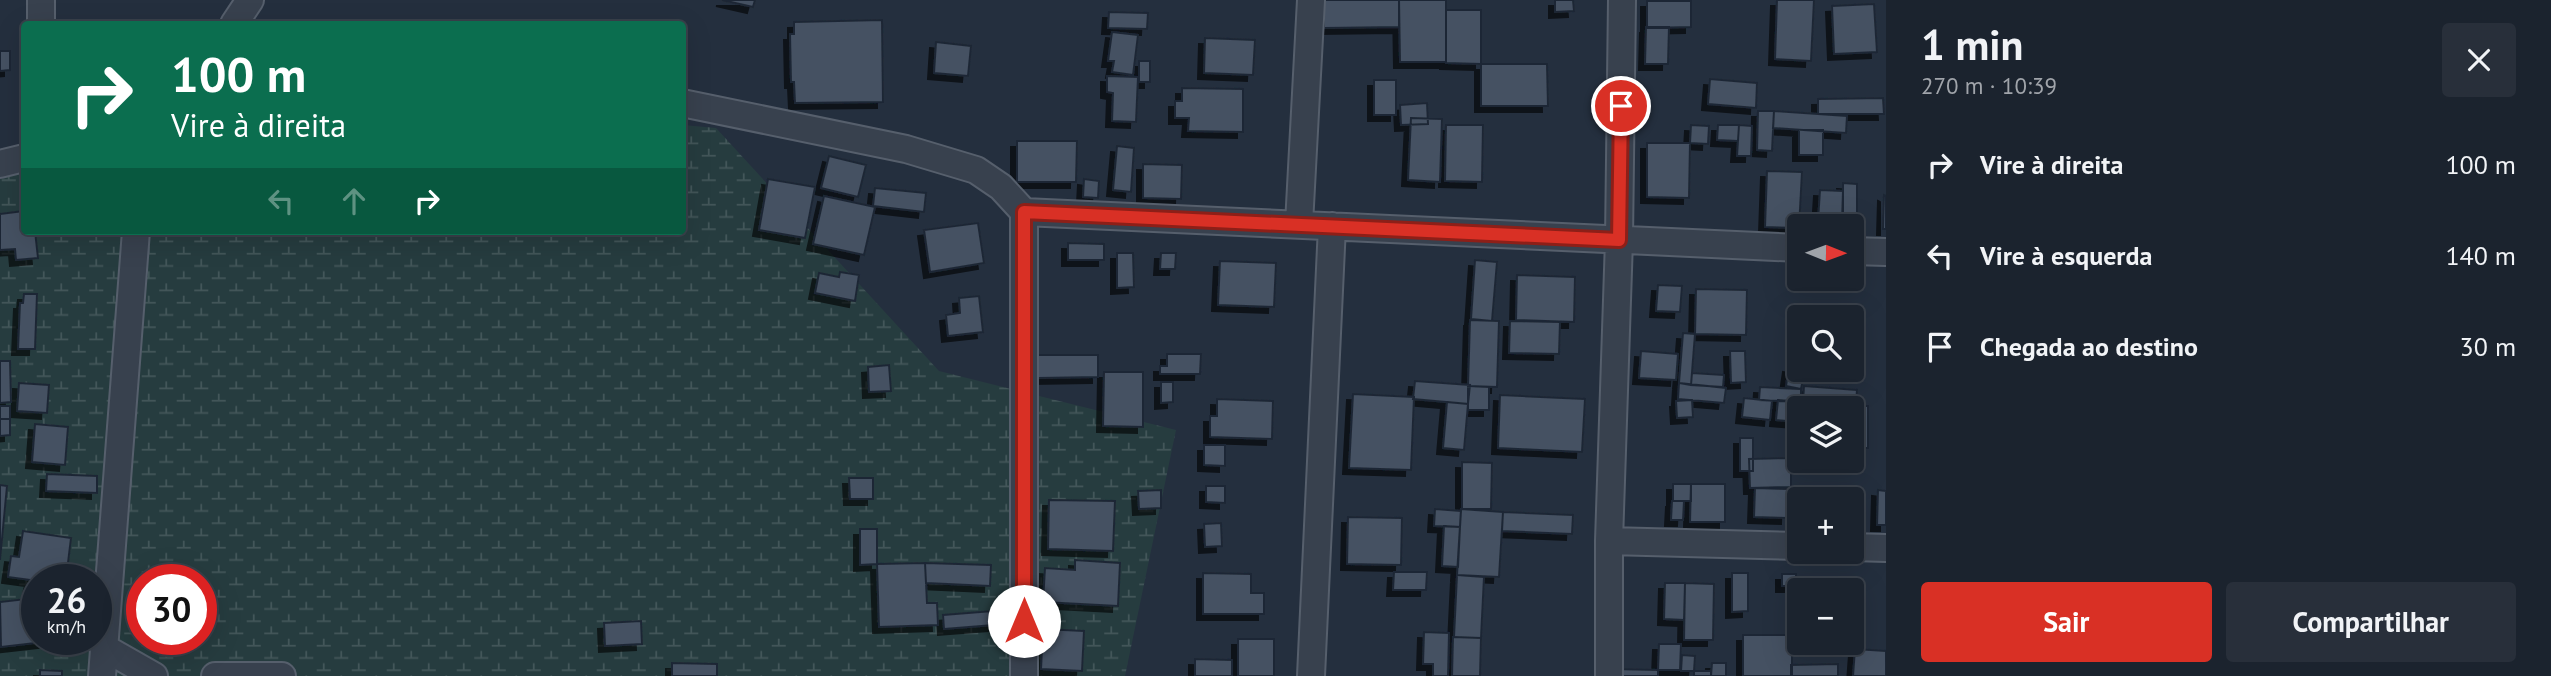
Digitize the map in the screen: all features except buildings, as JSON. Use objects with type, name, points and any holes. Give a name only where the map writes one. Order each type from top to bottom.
[{"type":"street","points":[[41,0],[41,21]]},
{"type":"street","points":[[236,21],[250,0]]},
{"type":"street","points":[[1298,224],[1311,0]]},
{"type":"street","points":[[1609,676],[1609,541],[1619,240],[1622,0]]},
{"type":"street","points":[[686,104],[906,149],[976,170],[1001,187],[1024,212],[1024,676]]},
{"type":"street","points":[[0,164],[21,159]]},
{"type":"street","points":[[1024,212],[1787,247]]},
{"type":"street","points":[[1311,676],[1332,226]]},
{"type":"street","points":[[110,564],[136,235]]},
{"type":"street","points":[[1864,251],[1886,252]]},
{"type":"street","points":[[1609,541],[1787,546]]},
{"type":"street","points":[[1864,547],[1886,548]]},
{"type":"street","points":[[112,652],[154,676]]},
{"type":"street","points":[[102,676],[103,655]]},
{"type":"street","points":[[215,676],[282,676]]},
{"type":"green space","points":[[686,125],[716,128],[939,371],[1176,430],[1125,676],[0,676],[0,168],[21,164],[21,235],[686,235]]},
{"type":"route","points":[[1024,621],[1024,212],[1619,240],[1621,106]]}]
